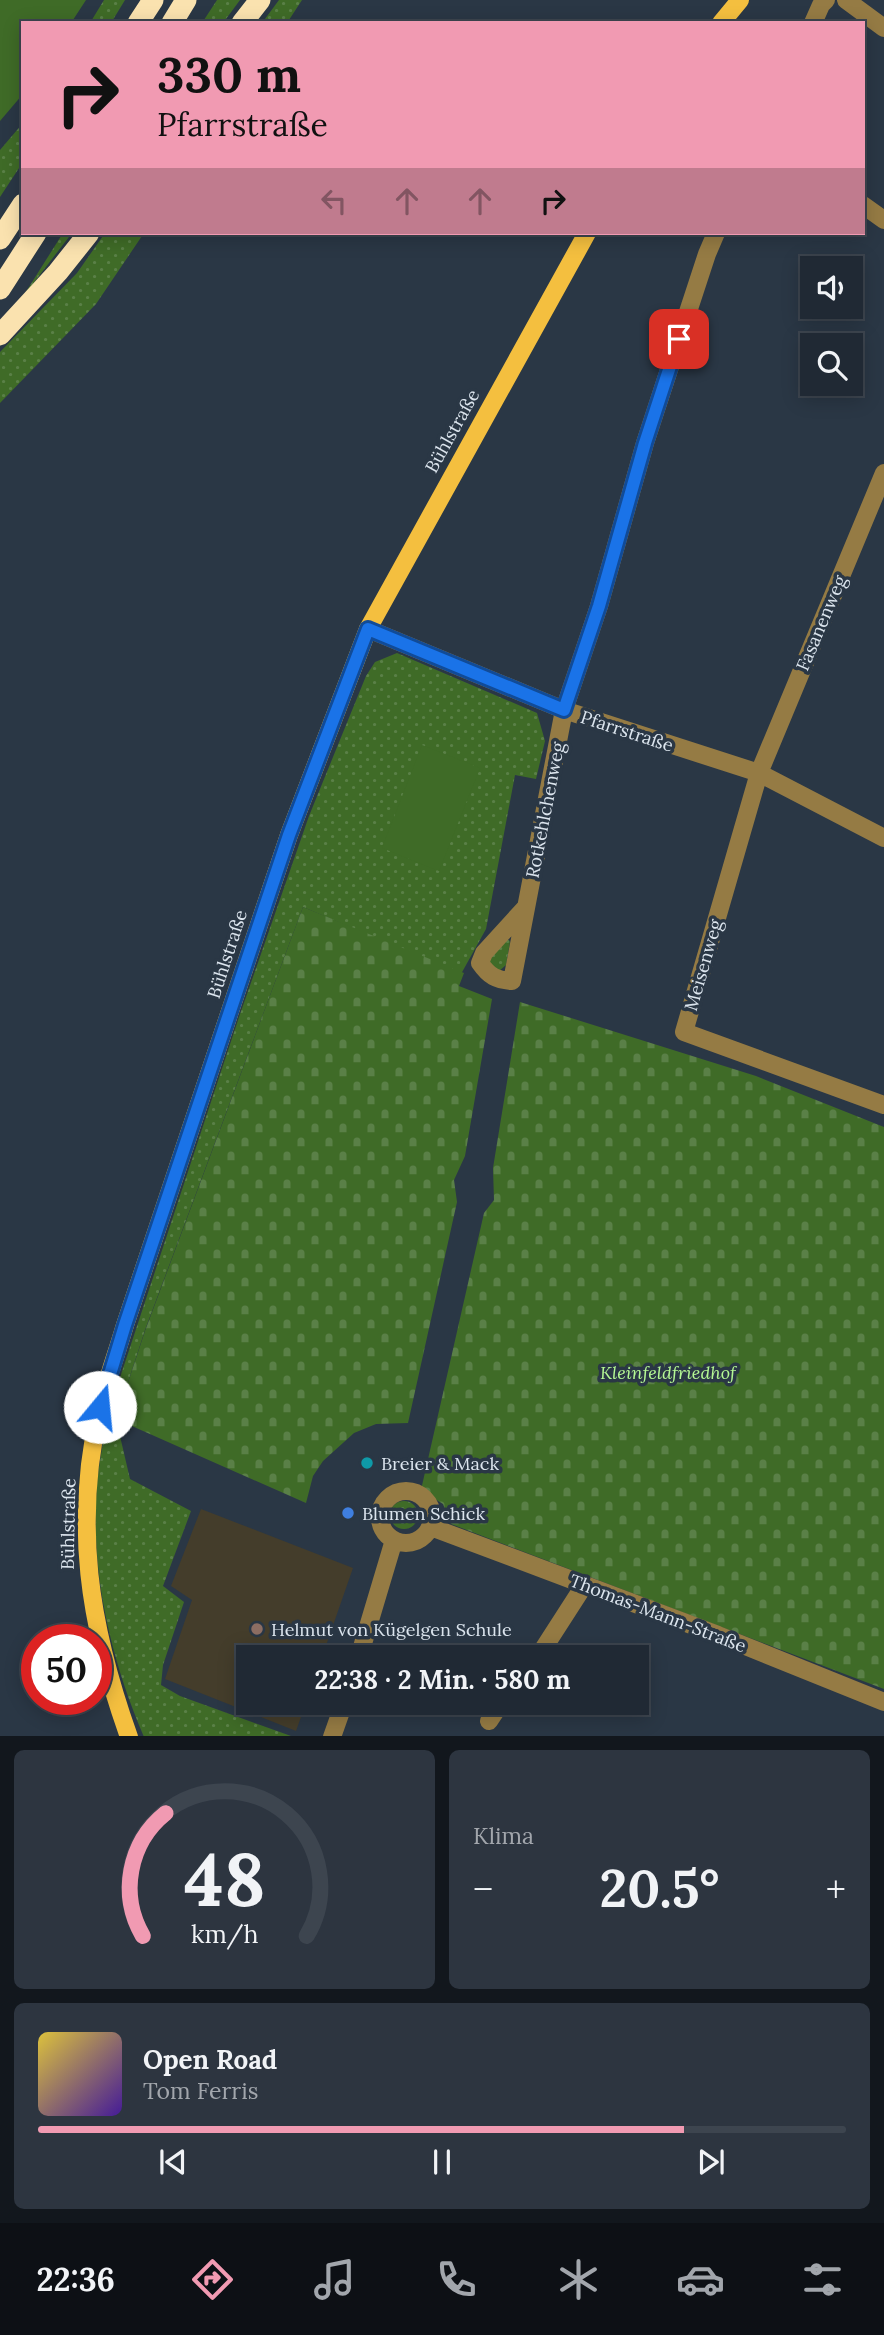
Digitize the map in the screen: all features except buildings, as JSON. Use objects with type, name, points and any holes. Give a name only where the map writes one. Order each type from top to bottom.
[{"type":"highway","points":[[139,21],[153,0]]},
{"type":"highway","points":[[173,21],[186,0]]},
{"type":"highway","points":[[244,21],[260,0]]},
{"type":"highway","points":[[0,239],[21,207]]},
{"type":"highway","points":[[0,289],[35,235]]},
{"type":"highway","points":[[0,335],[58,272],[87,235]]},
{"type":"main road","points":[[723,21],[740,0]]},
{"type":"main road","name":"Bühlstraße","points":[[129,1736],[116,1703],[99,1640],[89,1581],[85,1532],[87,1486],[100,1407],[289,835],[368,629],[586,235]]},
{"type":"street","points":[[814,21],[826,0]]},
{"type":"street","points":[[846,0],[884,27]]},
{"type":"street","points":[[865,206],[884,220]]},
{"type":"street","name":"Rotkehlchenweg","points":[[526,907],[484,953],[480,963],[486,973],[511,987],[564,710],[599,606],[645,443],[715,235]]},
{"type":"street","name":"Fasanenweg","points":[[759,773],[884,473]]},
{"type":"street","name":"Pfarrstraße","points":[[368,629],[564,710],[759,773],[884,838]]},
{"type":"street","name":"Meisenweg","points":[[759,773],[684,1032],[884,1105]]},
{"type":"street","points":[[399,1491],[415,1492],[423,1496],[432,1511],[430,1527],[426,1534],[413,1542],[394,1540],[382,1527],[381,1510],[387,1498],[399,1491]]},
{"type":"street","name":"Thomas-Mann-Straße","points":[[430,1527],[585,1584],[884,1702]]},
{"type":"street","points":[[363,1645],[394,1540]]},
{"type":"street","points":[[546,1645],[585,1584]]},
{"type":"street","points":[[332,1736],[340,1715]]},
{"type":"street","points":[[489,1721],[493,1715]]},
{"type":"shaded area","name":"Helmut von Kügelgen Schule","points":[[201,1509],[353,1568],[326,1645],[236,1645],[236,1707],[165,1679],[192,1600],[171,1586]]},
{"type":"shaded area","name":"Helmut von Kügelgen Schule","points":[[256,1715],[302,1715],[296,1731]]},
{"type":"green space","points":[[0,0],[86,0],[72,21],[21,21],[21,96],[0,121]]},
{"type":"green space","points":[[104,0],[125,0],[112,21],[91,21]]},
{"type":"green space","points":[[217,0],[240,0],[224,21],[203,21]]},
{"type":"green space","points":[[279,0],[302,0],[288,21],[263,21]]},
{"type":"green space","points":[[21,125],[21,165],[0,197],[0,150]]},
{"type":"green space","points":[[62,235],[70,235],[22,298]]},
{"type":"green space","points":[[104,235],[143,235],[96,304],[0,403],[0,352],[77,273]]},
{"type":"green space","points":[[397,653],[537,713],[545,741],[536,779],[515,775],[486,929],[461,974],[303,907],[145,1330],[116,1419],[130,1479],[191,1511],[163,1586],[184,1602],[163,1665],[161,1685],[180,1696],[291,1736],[144,1736],[112,1645],[112,1624],[107,1624],[100,1581],[96,1517],[98,1476],[106,1420],[239,1017],[309,816],[366,676],[375,662]]},
{"type":"green space","points":[[422,745],[480,768],[439,871],[382,848]]},
{"type":"green space","points":[[303,907],[464,973],[459,986],[492,999],[465,1156],[454,1180],[457,1202],[408,1423],[376,1424],[354,1433],[323,1461],[313,1476],[306,1503],[116,1419],[145,1331]]},
{"type":"green space","points":[[504,939],[510,942],[506,965],[499,971],[490,966],[490,957]]},
{"type":"green space","name":"Kleinfeldfriedhof","points":[[520,1002],[756,1076],[884,1127],[884,1689],[451,1524],[443,1504],[421,1490],[484,1213],[494,1200],[493,1168]]},
{"type":"green space","points":[[404,1501],[414,1505],[418,1515],[414,1525],[404,1529],[394,1525],[390,1515],[394,1505]]},
{"type":"place","name":"Breier & Mack","points":[[367,1463]]},
{"type":"place","name":"Blumen Schick","points":[[348,1513]]},
{"type":"place","name":"Helmut von Kügelgen Schule","points":[[257,1629]]},
{"type":"route","points":[[100,1407],[289,835],[368,629],[564,710],[599,606],[645,443],[679,339]]}]
